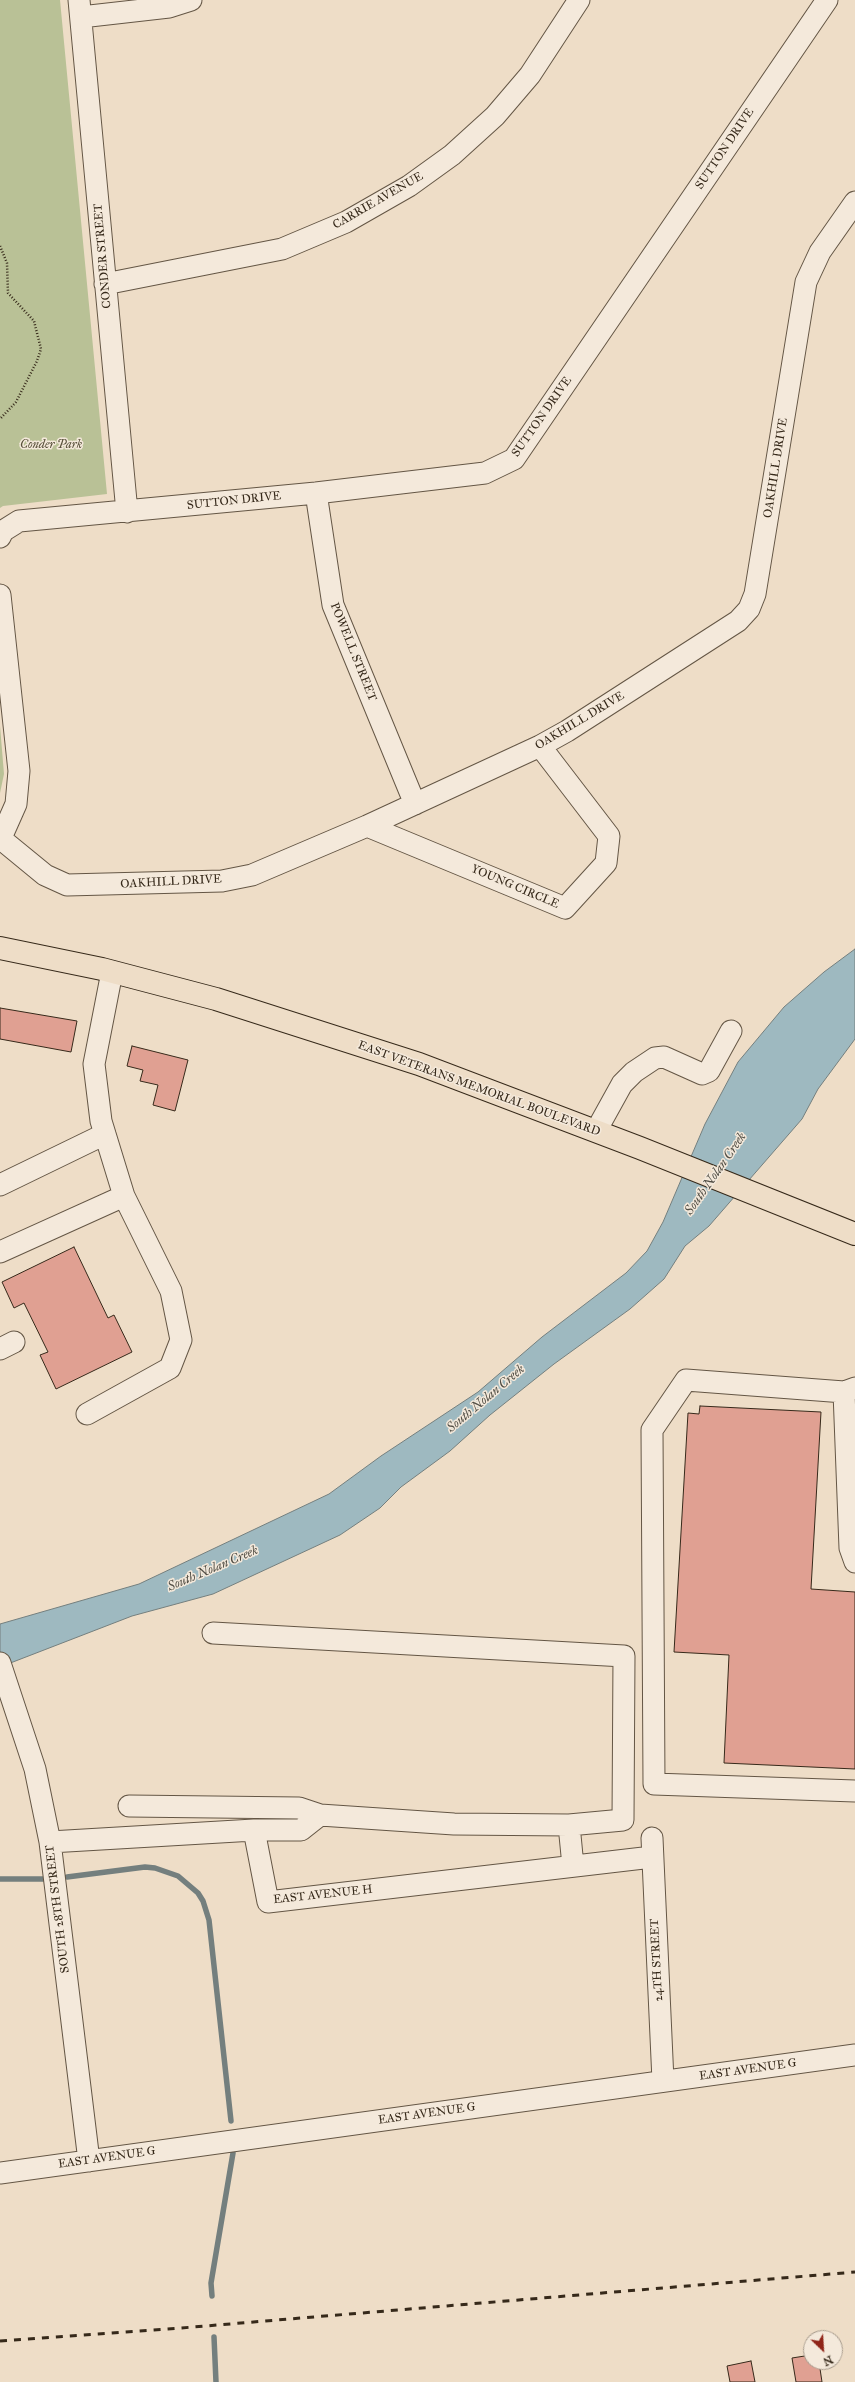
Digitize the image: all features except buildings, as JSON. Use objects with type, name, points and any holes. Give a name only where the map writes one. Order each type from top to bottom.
[{"type":"main road","name":"EAST VETERANS MEMORIAL BOULEVARD","points":[[0,948],[112,972],[216,999],[419,1064],[640,1148],[855,1234]]},
{"type":"street","points":[[80,9],[169,7],[191,0]]},
{"type":"street","name":"CARRIE AVENUE","points":[[105,284],[282,249],[346,222],[408,186],[452,155],[495,116],[530,75],[579,0]]},
{"type":"street","name":"SUTTON DRIVE","points":[[0,537],[3,530],[19,522],[316,493],[485,473],[514,459],[827,0]]},
{"type":"street","name":"CONDER STREET","points":[[80,9],[127,512]]},
{"type":"street","name":"OAKHILL DRIVE","points":[[0,839],[45,875],[67,885],[207,882],[222,881],[252,875],[367,826],[540,746],[567,731],[738,621],[749,609],[756,594],[806,282],[820,252],[855,202]]},
{"type":"street","name":"POWELL STREET","points":[[316,493],[333,605],[415,804]]},
{"type":"street","points":[[0,595],[19,771],[16,804],[0,839]]},
{"type":"street","name":"YOUNG CIRCLE","points":[[367,826],[565,908],[606,863],[609,836],[540,746]]},
{"type":"street","points":[[87,1414],[170,1368],[181,1340],[171,1291],[124,1196],[100,1121],[94,1064],[112,972]]},
{"type":"street","points":[[596,1131],[622,1084],[634,1072],[655,1058],[664,1057],[702,1074],[709,1071],[731,1031]]},
{"type":"street","points":[[0,1185],[104,1134]]},
{"type":"street","points":[[0,1252],[124,1196]]},
{"type":"street","points":[[855,1562],[850,1548],[850,1390],[686,1380],[652,1430],[654,1784],[855,1791]]},
{"type":"street","points":[[129,1806],[299,1808],[320,1815],[454,1824],[569,1825],[623,1820],[624,1656],[213,1634]]},
{"type":"street","name":"SOUTH 28TH STREET","points":[[0,1663],[35,1769],[50,1842],[88,2161]]},
{"type":"street","points":[[50,1842],[254,1830],[301,1830],[320,1815]]},
{"type":"street","points":[[569,1825],[573,1866]]},
{"type":"street","name":"EAST AVENUE H","points":[[254,1830],[268,1902],[573,1866],[652,1848]]},
{"type":"street","name":"24TH STREET","points":[[652,1848],[663,2082]]},
{"type":"street","name":"EAST AVENUE G","points":[[0,2173],[855,2055]]},
{"type":"path","points":[[0,246],[7,263],[8,293],[34,321],[41,349],[37,361],[16,402],[0,419]]},
{"type":"green space","name":"Conder Park","points":[[0,0],[60,0],[107,494],[3,506],[0,508]]},
{"type":"green space","points":[[0,726],[4,774],[0,793]]},
{"type":"water","name":"South Nolan Creek","points":[[855,949],[855,1039],[818,1089],[802,1119],[709,1226],[685,1246],[664,1279],[630,1309],[554,1364],[490,1415],[450,1451],[401,1487],[380,1508],[340,1535],[213,1594],[132,1616],[0,1667],[0,1624],[139,1584],[329,1494],[381,1456],[478,1392],[542,1337],[626,1273],[647,1251],[663,1222],[705,1124],[738,1062],[784,1007],[824,972]]},
{"type":"waterway","points":[[67,1877],[145,1867],[155,1868],[178,1876],[198,1893],[203,1901],[209,1920],[231,2121]]},
{"type":"waterway","points":[[0,1879],[43,1879]]},
{"type":"waterway","points":[[212,2296],[211,2283],[233,2153]]},
{"type":"waterway","points":[[214,2337],[216,2382]]},
{"type":"railway","points":[[0,2341],[181,2328],[855,2272]]}]
